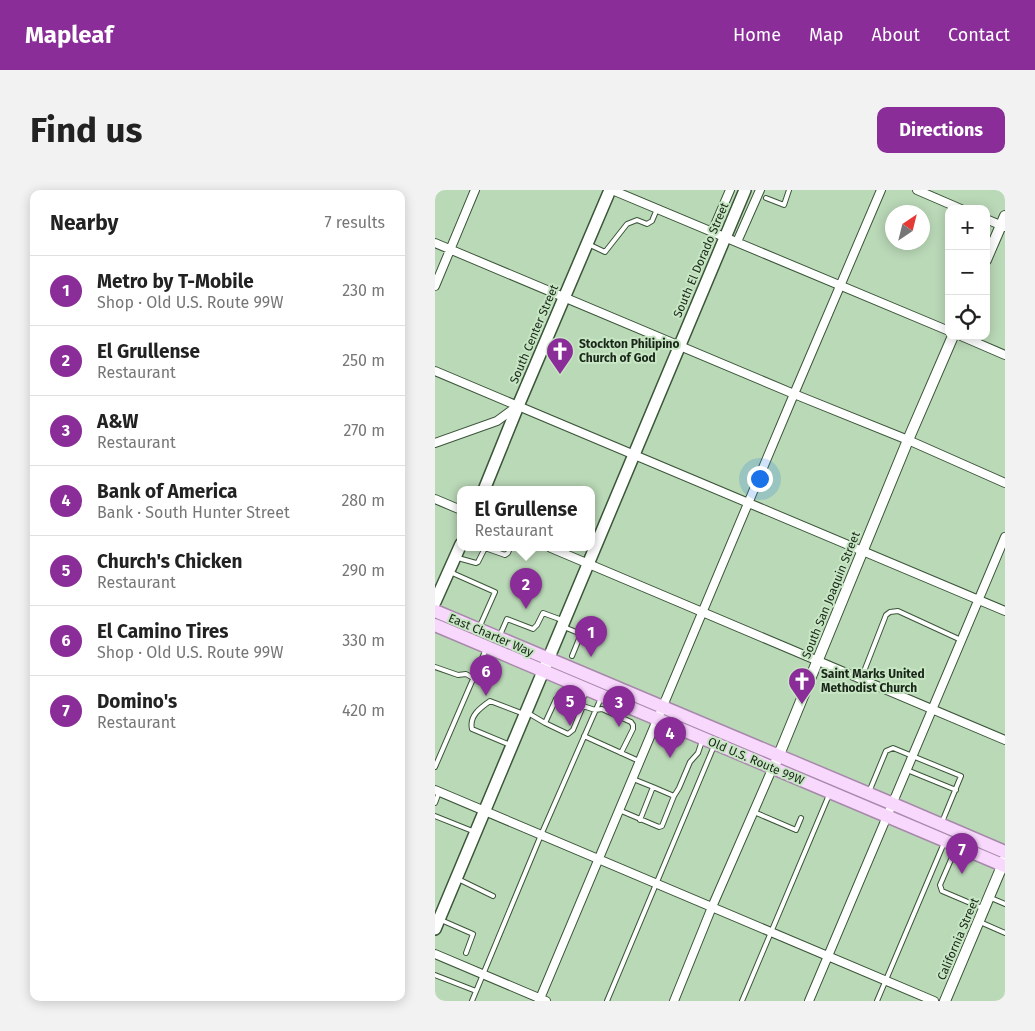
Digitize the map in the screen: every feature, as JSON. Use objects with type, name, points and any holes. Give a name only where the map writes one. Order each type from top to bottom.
[{"type":"main road","name":"South Center Street","points":[[486,486],[564,297],[611,190]]},
{"type":"main road","name":"South El Dorado Street","points":[[595,549],[745,190]]},
{"type":"main road","points":[[435,602],[458,551]]},
{"type":"main road","name":"South El Dorado Street","points":[[543,672],[594,551]]},
{"type":"main road","name":"East Charter Way","points":[[435,612],[548,659]]},
{"type":"main road","name":"East Charter Way","points":[[435,625],[543,672]]},
{"type":"main road","name":"Old U.S. Route 99W","points":[[548,659],[660,713],[776,762],[830,793],[957,846],[1004,860]]},
{"type":"main road","points":[[438,917],[543,672]]},
{"type":"main road","name":"Old U.S. Route 99W","points":[[543,672],[601,696],[660,713],[709,741],[776,762],[893,804],[940,825],[1004,860]]},
{"type":"street","points":[[435,286],[475,190]]},
{"type":"street","points":[[611,190],[625,192],[712,232],[945,329]]},
{"type":"street","name":"South El Dorado Street","points":[[712,232],[730,190]]},
{"type":"street","points":[[737,242],[760,190]]},
{"type":"street","points":[[435,954],[542,1000],[619,810],[881,190]]},
{"type":"street","points":[[917,190],[952,205]]},
{"type":"street","points":[[990,220],[1004,223],[990,252]]},
{"type":"street","points":[[435,243],[908,440],[1005,483]]},
{"type":"street","name":"South San Joaquin Street","points":[[674,1001],[776,762],[908,440],[951,340]]},
{"type":"street","points":[[970,340],[1005,355]]},
{"type":"street","points":[[435,371],[1005,611]]},
{"type":"street","points":[[435,442],[497,421],[518,406]]},
{"type":"street","points":[[435,498],[457,508]]},
{"type":"street","points":[[809,1001],[1005,537]]},
{"type":"street","points":[[558,551],[1005,740]]},
{"type":"street","points":[[437,791],[934,1001]]},
{"type":"street","name":"California Street","points":[[945,1001],[1004,860]]},
{"type":"lane","points":[[766,198],[783,205],[789,190]]},
{"type":"lane","points":[[588,244],[605,252],[627,224],[637,220],[647,224],[652,221],[657,208]]},
{"type":"lane","points":[[455,557],[476,563],[480,560],[484,551]]},
{"type":"lane","points":[[494,551],[505,555],[507,551]]},
{"type":"lane","points":[[449,571],[495,592],[479,630]]},
{"type":"lane","points":[[861,678],[886,615],[890,612],[898,611],[961,640]]},
{"type":"lane","points":[[499,638],[507,618],[533,629],[543,613],[581,634],[572,656]]},
{"type":"lane","points":[[435,767],[487,647]]},
{"type":"lane","points":[[435,667],[458,675],[466,674],[473,678]]},
{"type":"lane","points":[[512,746],[472,729],[472,720],[476,712],[490,701],[526,713],[568,734],[573,730],[587,690]]},
{"type":"lane","points":[[472,1001],[601,696]]},
{"type":"lane","points":[[545,723],[556,699],[561,697],[595,710],[602,710],[631,722],[633,725],[621,753]]},
{"type":"lane","points":[[584,736],[640,762]]},
{"type":"lane","points":[[619,810],[640,820],[662,826],[690,762],[709,741]]},
{"type":"lane","points":[[607,1001],[656,884],[709,741]]},
{"type":"lane","points":[[868,794],[886,751],[893,748],[961,776],[940,825]]},
{"type":"lane","points":[[907,770],[955,790]]},
{"type":"lane","points":[[633,778],[674,796]]},
{"type":"lane","points":[[640,820],[653,787]]},
{"type":"lane","points":[[435,803],[437,791]]},
{"type":"lane","points":[[742,1001],[830,793]]},
{"type":"lane","points":[[754,812],[796,830],[801,818]]},
{"type":"lane","points":[[435,816],[475,832]]},
{"type":"lane","points":[[877,1001],[945,841]]},
{"type":"lane","points":[[957,846],[941,885],[942,891],[984,909]]},
{"type":"lane","points":[[456,878],[493,896]]},
{"type":"lane","points":[[989,897],[1005,904]]},
{"type":"lane","points":[[438,917],[473,934],[466,953]]},
{"type":"lane","points":[[978,921],[1005,933]]},
{"type":"lane","points":[[435,975],[476,991]]},
{"type":"place","name":"Stockton Philipino Church of God","points":[[560,375]]},
{"type":"place","name":"El Grullense","points":[[526,609]]},
{"type":"place","name":"Metro by T-Mobile","points":[[591,657]]},
{"type":"place","name":"El Camino Tires","points":[[486,696]]},
{"type":"place","name":"Saint Marks United Methodist Church","points":[[802,705]]},
{"type":"place","name":"Church's Chicken","points":[[570,726]]},
{"type":"place","name":"A&W","points":[[619,727]]},
{"type":"place","name":"Bank of America","points":[[670,758]]},
{"type":"place","name":"Domino's","points":[[962,874]]}]
